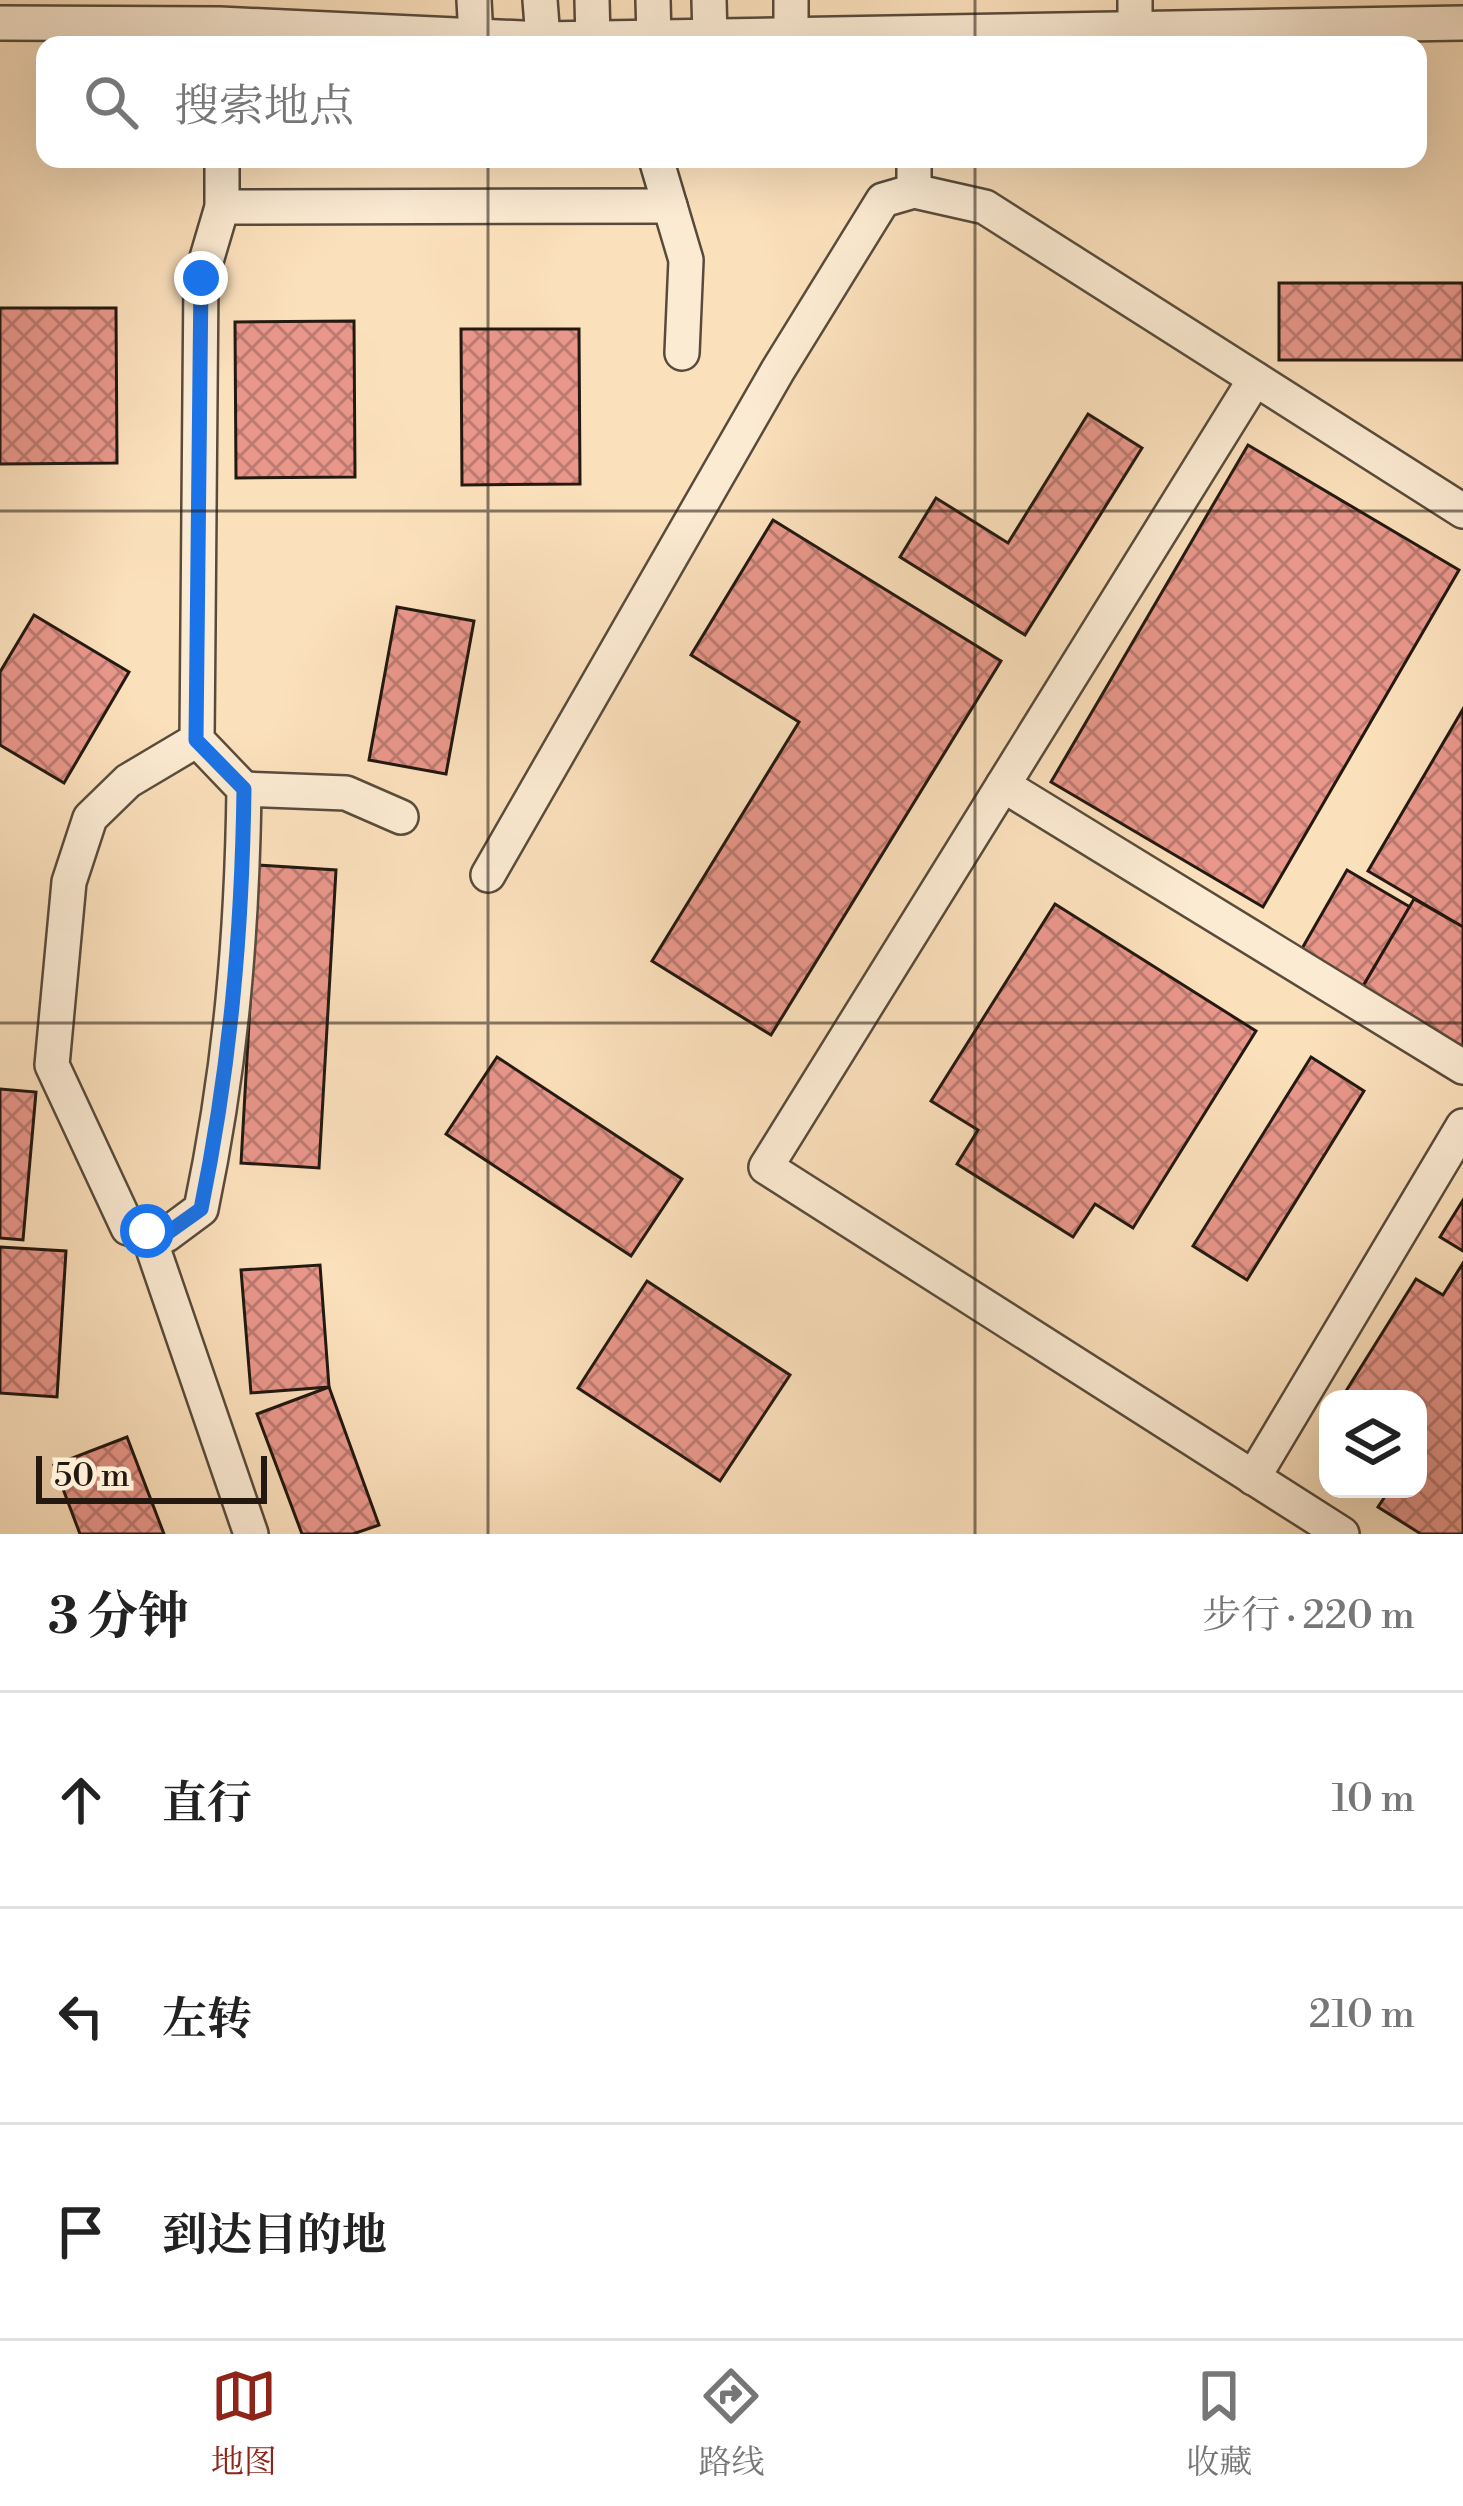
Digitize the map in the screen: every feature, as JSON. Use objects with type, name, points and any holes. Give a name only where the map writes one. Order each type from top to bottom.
[{"type":"street","points":[[416,0],[418,35]]},
{"type":"street","points":[[474,0],[476,36]]},
{"type":"street","points":[[540,0],[543,36]]},
{"type":"street","points":[[592,0],[622,36]]},
{"type":"street","points":[[628,36],[653,0]]},
{"type":"street","points":[[709,0],[710,36]]},
{"type":"street","points":[[790,36],[791,0]]},
{"type":"street","points":[[0,22],[120,12],[220,35],[279,14],[357,16],[418,35],[437,36]]},
{"type":"street","points":[[949,36],[1135,15],[1463,23]]},
{"type":"street","points":[[221,168],[222,207],[201,278],[196,740],[244,789],[346,793],[401,817]]},
{"type":"street","points":[[659,168],[686,260],[682,353]]},
{"type":"street","points":[[488,875],[778,370],[883,200],[914,175],[985,207],[1463,511]]},
{"type":"street","points":[[222,207],[670,206]]},
{"type":"street","points":[[1255,379],[766,1167],[1342,1534]]},
{"type":"street","points":[[196,740],[128,781],[90,818],[69,883],[52,1065],[128,1228],[166,1234],[201,1209],[221,1112],[242,941],[244,789]]},
{"type":"street","points":[[1003,785],[1463,1066]]},
{"type":"street","points":[[1253,1478],[1463,1126]]},
{"type":"street","points":[[147,1231],[251,1534]]},
{"type":"building","points":[[1279,283],[1463,283],[1463,360],[1279,360]]},
{"type":"building","points":[[0,308],[116,308],[117,463],[0,464]]},
{"type":"building","points":[[354,321],[355,477],[236,478],[235,322]]},
{"type":"building","points":[[461,329],[579,329],[580,484],[462,485]]},
{"type":"building","points":[[1088,414],[1142,448],[1025,635],[900,557],[936,498],[1008,543]]},
{"type":"building","points":[[1248,445],[1459,570],[1263,907],[1051,782]]},
{"type":"building","points":[[773,520],[1001,661],[771,1035],[652,961],[799,722],[691,655]]},
{"type":"building","points":[[397,607],[474,621],[446,774],[369,760]]},
{"type":"building","points":[[34,615],[129,672],[64,783],[0,745],[0,672]]},
{"type":"building","points":[[1463,709],[1463,927],[1368,871]]},
{"type":"building","points":[[258,865],[336,870],[319,1168],[241,1163]]},
{"type":"building","points":[[1347,870],[1410,907],[1362,988],[1300,952]]},
{"type":"building","points":[[1414,899],[1463,927],[1463,1047],[1362,988]]},
{"type":"building","points":[[1055,904],[1256,1031],[1133,1228],[1095,1204],[1073,1237],[957,1164],[978,1130],[931,1101]]},
{"type":"building","points":[[497,1057],[682,1179],[631,1256],[446,1134]]},
{"type":"building","points":[[1311,1057],[1364,1091],[1247,1280],[1193,1246]]},
{"type":"building","points":[[0,1089],[36,1092],[23,1240],[0,1238]]},
{"type":"building","points":[[1463,1200],[1463,1251],[1440,1237]]},
{"type":"building","points":[[0,1247],[66,1251],[57,1397],[0,1393]]},
{"type":"building","points":[[1463,1263],[1463,1534],[1421,1534],[1378,1507],[1384,1498],[1427,1498],[1427,1390],[1347,1390],[1416,1279],[1443,1295]]},
{"type":"building","points":[[320,1265],[329,1387],[251,1393],[241,1270]]},
{"type":"building","points":[[647,1281],[790,1375],[720,1481],[578,1388]]},
{"type":"building","points":[[329,1387],[379,1525],[353,1534],[302,1534],[257,1414]]},
{"type":"building","points":[[127,1437],[164,1534],[80,1534],[54,1465]]},
{"type":"route","points":[[147,1231],[166,1234],[201,1209],[221,1112],[242,941],[244,789],[196,740],[202,519],[201,278]]}]
